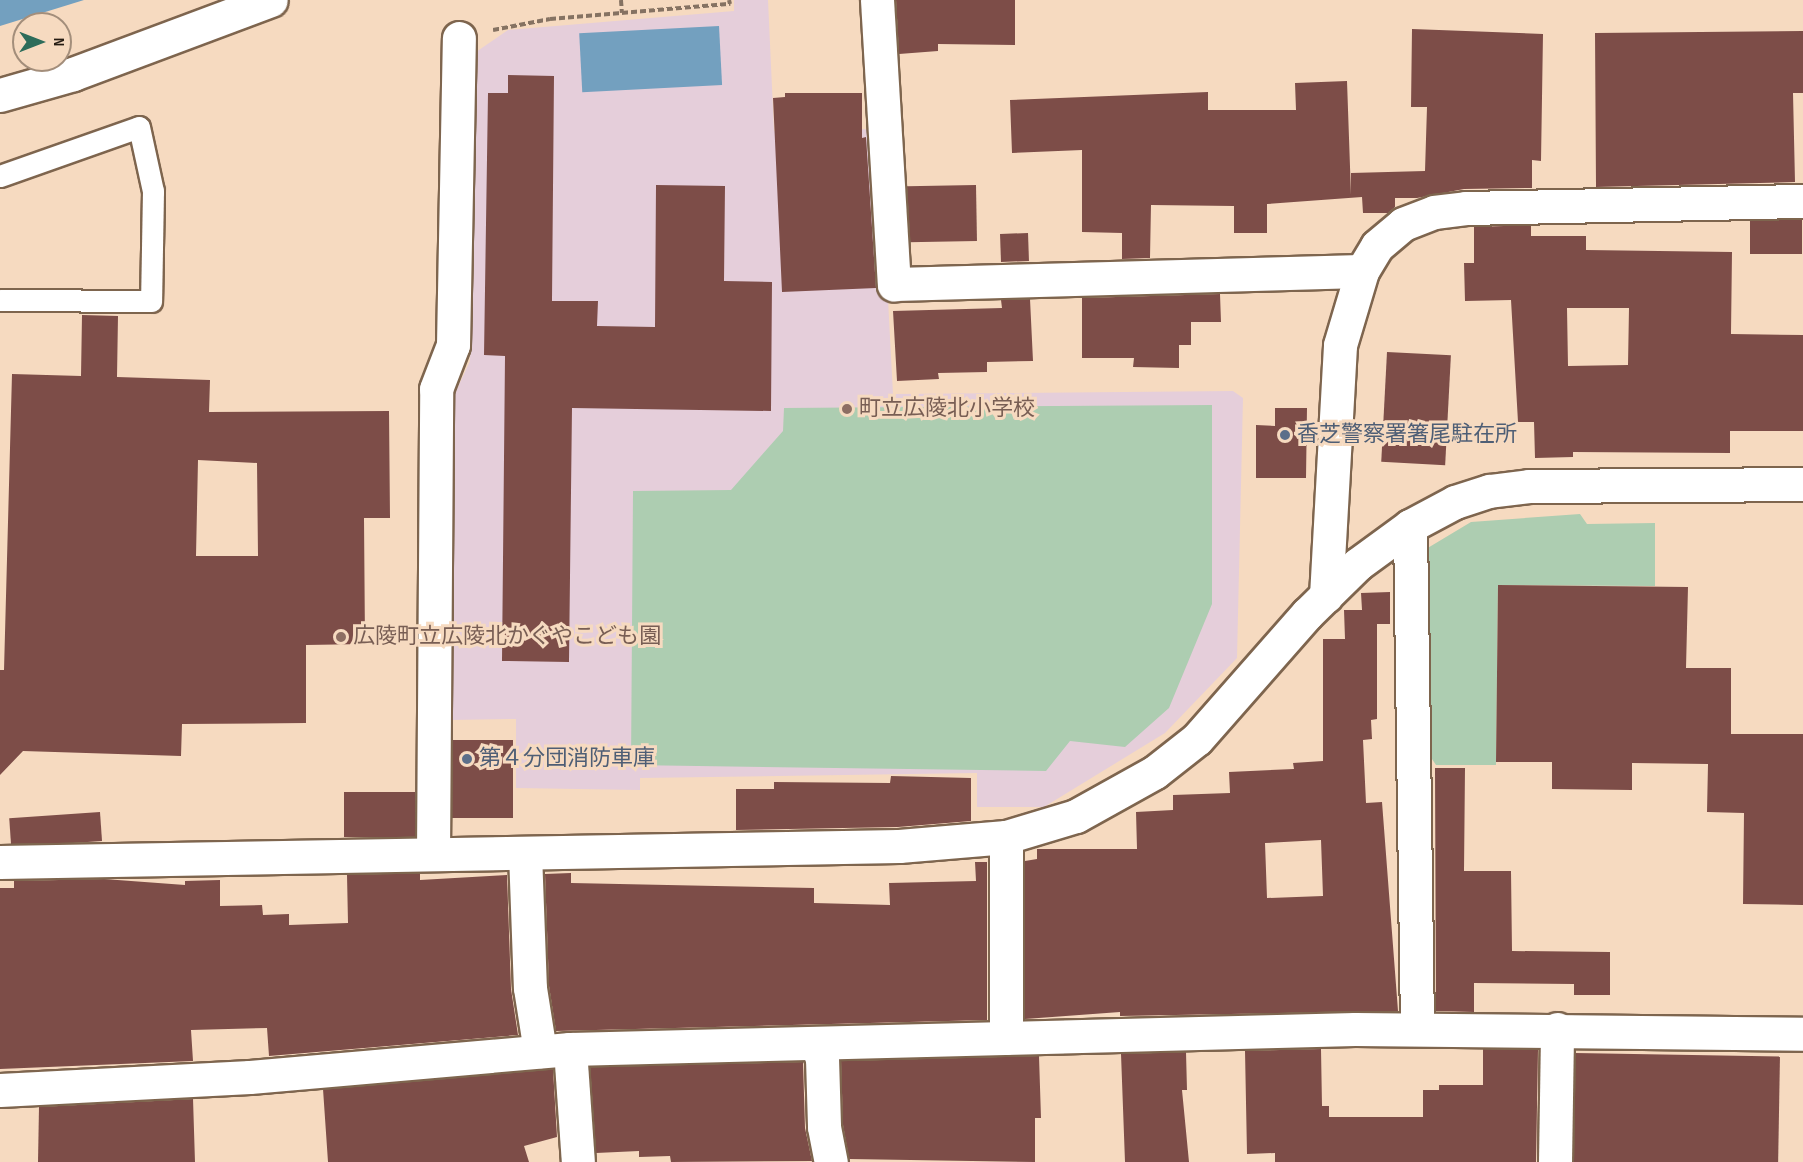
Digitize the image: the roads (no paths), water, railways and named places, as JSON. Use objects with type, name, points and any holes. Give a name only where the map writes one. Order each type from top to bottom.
[{"type":"street","points":[[0,95],[73,74],[271,0]]},
{"type":"street","points":[[877,0],[894,285],[1362,271]]},
{"type":"street","points":[[433,854],[436,389],[453,345],[459,38]]},
{"type":"street","points":[[1326,596],[1340,345],[1362,271],[1377,246],[1403,225],[1434,212],[1466,208],[1803,201]]},
{"type":"street","points":[[0,862],[899,846],[1006,837],[1076,816],[1155,772],[1197,739],[1326,596],[1358,564],[1410,526],[1455,502],[1489,491],[1528,486],[1803,484]]},
{"type":"street","points":[[1410,526],[1417,1029]]},
{"type":"street","points":[[1006,837],[1006,1038]]},
{"type":"street","points":[[525,853],[531,988],[555,1050],[578,1162]]},
{"type":"street","points":[[0,1090],[250,1077],[555,1050],[1417,1029],[1557,1029],[1803,1034]]},
{"type":"street","points":[[1555,1162],[1557,1029]]},
{"type":"street","points":[[816,1044],[822,1058],[824,1127],[831,1162]]},
{"type":"lane","points":[[0,176],[139,127],[153,191],[151,301],[0,300]]},
{"type":"water","points":[[0,0],[84,0],[45,12],[12,12],[12,22],[0,26]]},
{"type":"water","points":[[719,26],[722,85],[582,92],[579,33]]},
{"type":"place","name":"町立広陵北小学校","points":[[847,409]]},
{"type":"place","name":"香芝警察署箸尾駐在所","points":[[1285,435]]},
{"type":"place","name":"広陵町立広陵北かぐやこども園","points":[[341,637]]},
{"type":"place","name":"第４分団消防車庫","points":[[467,759]]}]
